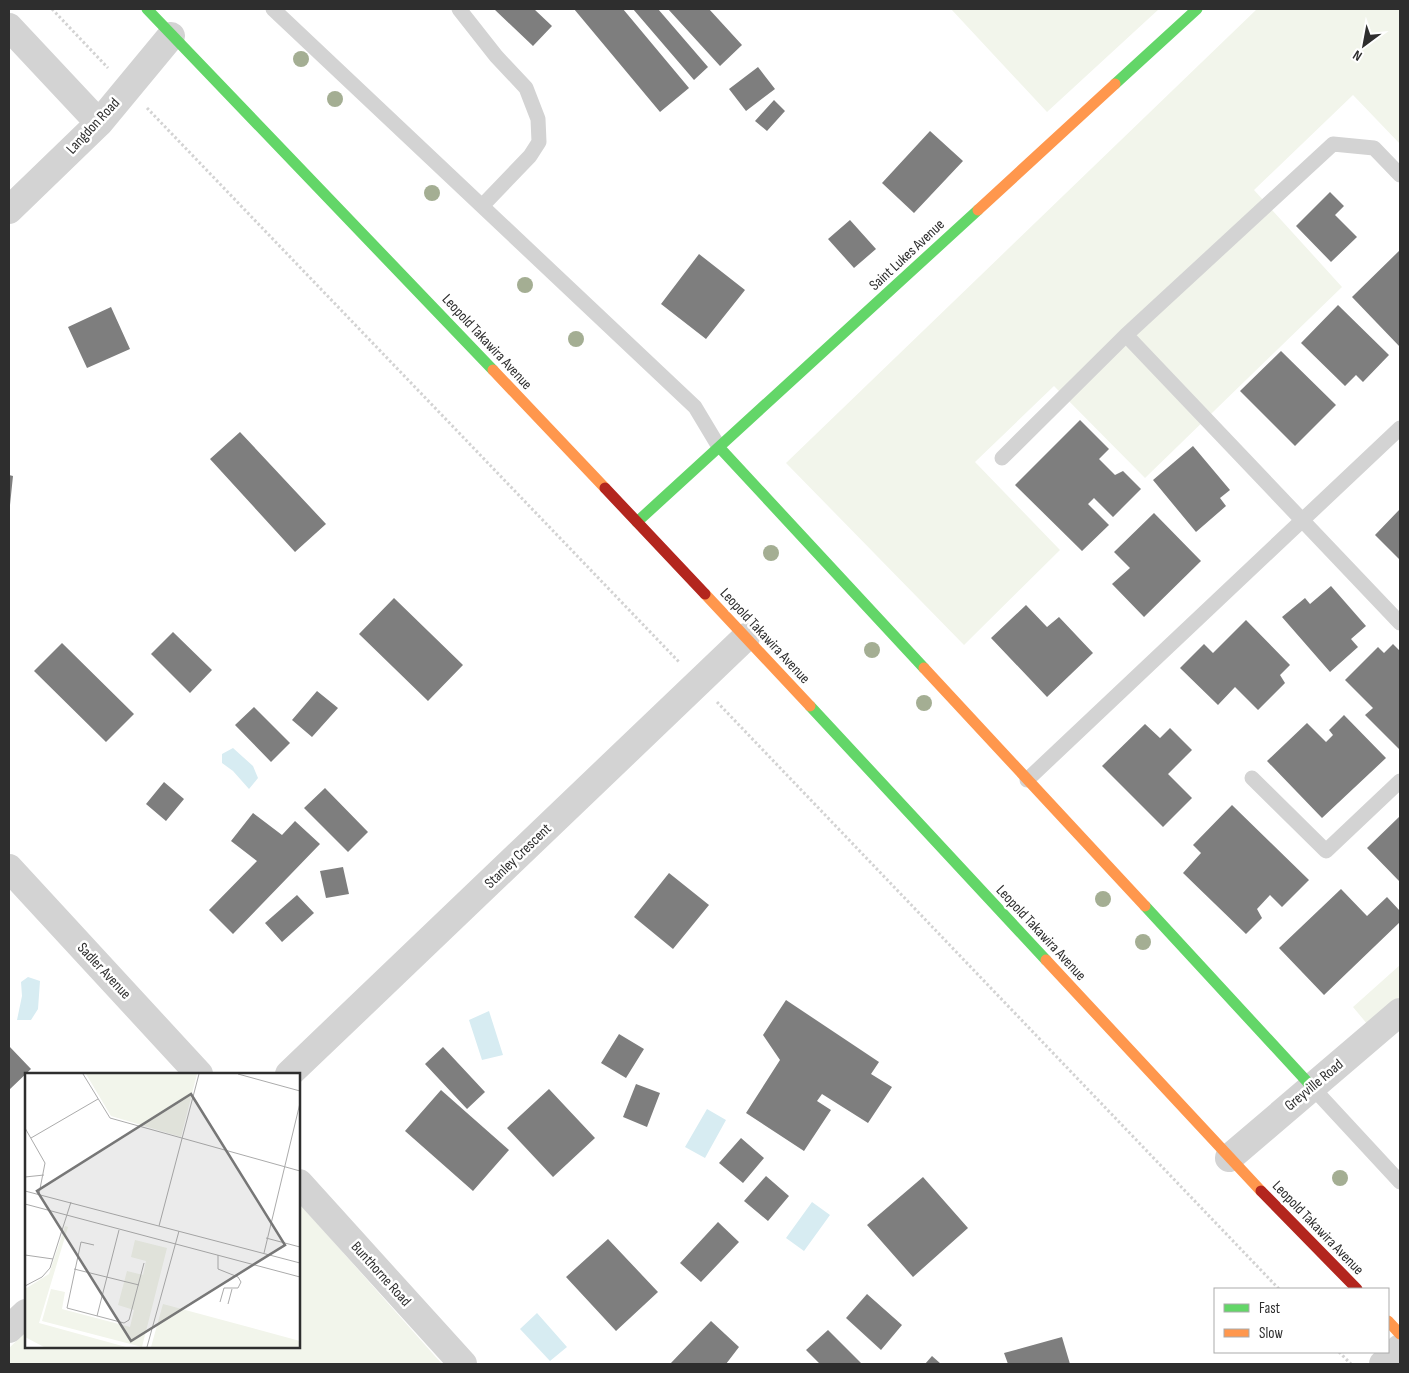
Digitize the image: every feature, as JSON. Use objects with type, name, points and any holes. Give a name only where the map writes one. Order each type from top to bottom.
[{"type":"main road","name":"Leopold Takawira Avenue","points":[[147,9],[396,267],[746,637],[1229,1158],[1356,1288]]},
{"type":"main road","name":"Saint Lukes Avenue","points":[[637,522],[1197,9]]},
{"type":"main road","points":[[720,447],[1312,1087]]},
{"type":"main road","points":[[1389,1322],[1400,1334]]},
{"type":"street","points":[[9,27],[98,123]]},
{"type":"street","name":"Langdon Road","points":[[9,210],[98,123],[171,36]]},
{"type":"street","name":"Stanley Crescent","points":[[290,1073],[746,637]]},
{"type":"street","name":"Sadler Avenue","points":[[9,868],[198,1073]]},
{"type":"street","name":"Greyville Road","points":[[1229,1158],[1400,1012]]},
{"type":"street","name":"Bunthorne Road","points":[[300,1184],[463,1364]]},
{"type":"street","points":[[9,1329],[25,1314]]},
{"type":"street","points":[[1383,1364],[1400,1348]]},
{"type":"lane","points":[[273,9],[695,407],[720,447]]},
{"type":"lane","points":[[460,9],[496,56],[526,88],[538,119],[539,142],[530,156],[482,206]]},
{"type":"lane","points":[[1002,458],[1126,335],[1333,144],[1374,148],[1400,175]]},
{"type":"lane","points":[[1126,335],[1400,623]]},
{"type":"lane","points":[[1027,780],[1400,428]]},
{"type":"lane","points":[[1252,778],[1326,851],[1400,781]]},
{"type":"lane","points":[[1312,1087],[1400,1182]]},
{"type":"path","points":[[52,9],[1278,1288]]},
{"type":"path","points":[[1340,1353],[1351,1364]]},
{"type":"shaded area","points":[[951,9],[1159,9],[1047,112]]},
{"type":"shaded area","points":[[1257,9],[1400,9],[1400,144],[1353,95],[1254,190],[1342,287],[1145,478],[1054,386],[975,462],[1060,550],[964,645],[786,463]]},
{"type":"shaded area","points":[[233,748],[253,766],[258,778],[249,789],[233,771],[222,763],[222,754]]},
{"type":"shaded area","points":[[1400,965],[1400,997],[1368,1025],[1353,1007]]},
{"type":"shaded area","points":[[28,977],[40,981],[38,1009],[31,1020],[17,1020],[22,996],[21,982]]},
{"type":"shaded area","points":[[489,1011],[503,1055],[482,1060],[469,1020]]},
{"type":"shaded area","points":[[707,1109],[726,1120],[705,1158],[685,1147]]},
{"type":"shaded area","points":[[812,1202],[830,1215],[804,1251],[786,1238]]},
{"type":"shaded area","points":[[300,1204],[442,1364],[9,1364],[9,1348],[25,1333],[25,1348],[300,1348]]},
{"type":"shaded area","points":[[537,1313],[567,1347],[550,1361],[520,1329]]},
{"type":"building","points":[[494,9],[534,9],[552,26],[533,46]]},
{"type":"building","points":[[574,9],[623,9],[689,88],[660,112]]},
{"type":"building","points":[[633,9],[658,9],[708,67],[694,80]]},
{"type":"building","points":[[668,9],[709,9],[742,45],[720,66]]},
{"type":"building","points":[[758,67],[775,89],[746,111],[729,89]]},
{"type":"building","points":[[774,100],[785,111],[767,131],[755,121]]},
{"type":"building","points":[[930,131],[963,161],[914,213],[882,183]]},
{"type":"building","points":[[1330,192],[1344,206],[1335,215],[1357,237],[1331,262],[1296,226]]},
{"type":"building","points":[[850,220],[876,249],[854,268],[828,239]]},
{"type":"building","points":[[1400,250],[1400,347],[1352,297]]},
{"type":"building","points":[[699,254],[745,290],[706,339],[661,304]]},
{"type":"building","points":[[1338,305],[1389,355],[1363,382],[1356,375],[1345,386],[1301,343]]},
{"type":"building","points":[[111,307],[130,349],[87,368],[68,327]]},
{"type":"building","points":[[1281,351],[1336,405],[1295,446],[1240,391]]},
{"type":"building","points":[[1080,420],[1109,449],[1099,459],[1115,475],[1123,471],[1141,489],[1113,517],[1094,498],[1088,504],[1109,525],[1082,551],[1015,485]]},
{"type":"building","points":[[240,432],[326,524],[295,552],[210,459]]},
{"type":"building","points":[[1193,446],[1230,490],[1220,498],[1226,506],[1196,532],[1153,480]]},
{"type":"building","points":[[9,475],[13,476],[10,505],[9,505]]},
{"type":"building","points":[[1400,509],[1400,560],[1375,535]]},
{"type":"building","points":[[1154,513],[1201,561],[1144,617],[1112,584],[1130,568],[1114,552]]},
{"type":"building","points":[[1331,586],[1366,626],[1351,639],[1358,647],[1330,672],[1282,617],[1305,598],[1310,604]]},
{"type":"building","points":[[394,598],[463,665],[428,701],[359,634]]},
{"type":"building","points":[[1026,605],[1047,627],[1059,617],[1093,653],[1047,697],[991,638]]},
{"type":"building","points":[[1246,620],[1290,665],[1280,675],[1285,683],[1258,710],[1235,687],[1218,705],[1180,668],[1204,644],[1213,653]]},
{"type":"building","points":[[173,632],[212,670],[190,693],[151,654]]},
{"type":"building","points":[[62,643],[134,714],[106,742],[34,671]]},
{"type":"building","points":[[1393,644],[1400,651],[1400,750],[1365,715],[1373,708],[1345,680],[1378,647],[1384,653]]},
{"type":"building","points":[[317,691],[338,708],[312,737],[292,720]]},
{"type":"building","points":[[254,707],[290,743],[271,762],[235,725]]},
{"type":"building","points":[[1344,715],[1386,758],[1322,818],[1267,761],[1307,723],[1326,742],[1333,735],[1329,730]]},
{"type":"building","points":[[1145,724],[1160,738],[1170,728],[1192,750],[1168,774],[1192,798],[1163,827],[1102,766]]},
{"type":"building","points":[[164,782],[184,799],[166,821],[146,804]]},
{"type":"building","points":[[325,788],[368,832],[348,852],[304,808]]},
{"type":"building","points":[[1232,805],[1309,880],[1282,907],[1270,895],[1257,909],[1262,918],[1246,934],[1183,873],[1201,853],[1193,845]]},
{"type":"building","points":[[253,813],[282,835],[295,821],[320,844],[233,934],[209,910],[257,861],[231,841]]},
{"type":"building","points":[[1400,816],[1400,882],[1367,848]]},
{"type":"building","points":[[343,867],[349,894],[326,898],[320,871]]},
{"type":"building","points":[[669,873],[709,905],[673,949],[634,917]]},
{"type":"building","points":[[1341,889],[1367,916],[1387,897],[1400,911],[1400,922],[1324,995],[1279,948]]},
{"type":"building","points":[[297,895],[314,913],[282,942],[265,923]]},
{"type":"building","points":[[786,1000],[879,1062],[871,1074],[892,1087],[868,1123],[822,1094],[817,1101],[831,1110],[804,1151],[746,1113],[780,1060],[763,1035]]},
{"type":"building","points":[[619,1034],[644,1049],[626,1078],[601,1063]]},
{"type":"building","points":[[9,1046],[31,1069],[9,1090]]},
{"type":"building","points":[[443,1047],[485,1092],[467,1109],[425,1064]]},
{"type":"building","points":[[636,1084],[660,1093],[647,1127],[623,1117]]},
{"type":"building","points":[[549,1089],[595,1138],[553,1177],[507,1128]]},
{"type":"building","points":[[441,1090],[509,1150],[473,1191],[405,1131]]},
{"type":"building","points":[[741,1138],[764,1158],[743,1183],[719,1163]]},
{"type":"building","points":[[766,1176],[789,1196],[768,1221],[744,1201]]},
{"type":"building","points":[[923,1177],[968,1228],[913,1277],[867,1225]]},
{"type":"building","points":[[718,1222],[739,1242],[701,1282],[680,1263]]},
{"type":"building","points":[[608,1239],[658,1292],[616,1331],[566,1277]]},
{"type":"building","points":[[867,1294],[902,1325],[881,1350],[846,1318]]},
{"type":"building","points":[[711,1321],[739,1347],[726,1364],[670,1364]]},
{"type":"building","points":[[828,1330],[862,1364],[820,1364],[806,1350]]},
{"type":"building","points":[[1062,1337],[1070,1364],[1008,1364],[1004,1353]]},
{"type":"building","points":[[932,1356],[941,1364],[925,1364]]},
{"type":"traffic: fast","points":[[147,9],[493,370]]},
{"type":"traffic: fast","points":[[1115,84],[1197,9]]},
{"type":"traffic: fast","points":[[637,522],[978,210]]},
{"type":"traffic: fast","points":[[719,447],[924,668]]},
{"type":"traffic: fast","points":[[810,706],[1046,960]]},
{"type":"traffic: fast","points":[[1145,906],[1312,1087]]},
{"type":"traffic: slow","points":[[978,210],[1115,84]]},
{"type":"traffic: slow","points":[[493,370],[605,488]]},
{"type":"traffic: slow","points":[[705,594],[810,706]]},
{"type":"traffic: slow","points":[[924,668],[1145,906]]},
{"type":"traffic: slow","points":[[1046,960],[1261,1191]]},
{"type":"traffic: slow","points":[[1389,1322],[1400,1334]]},
{"type":"traffic: jam","points":[[605,488],[705,594]]},
{"type":"traffic: jam","points":[[1261,1191],[1356,1288]]}]
